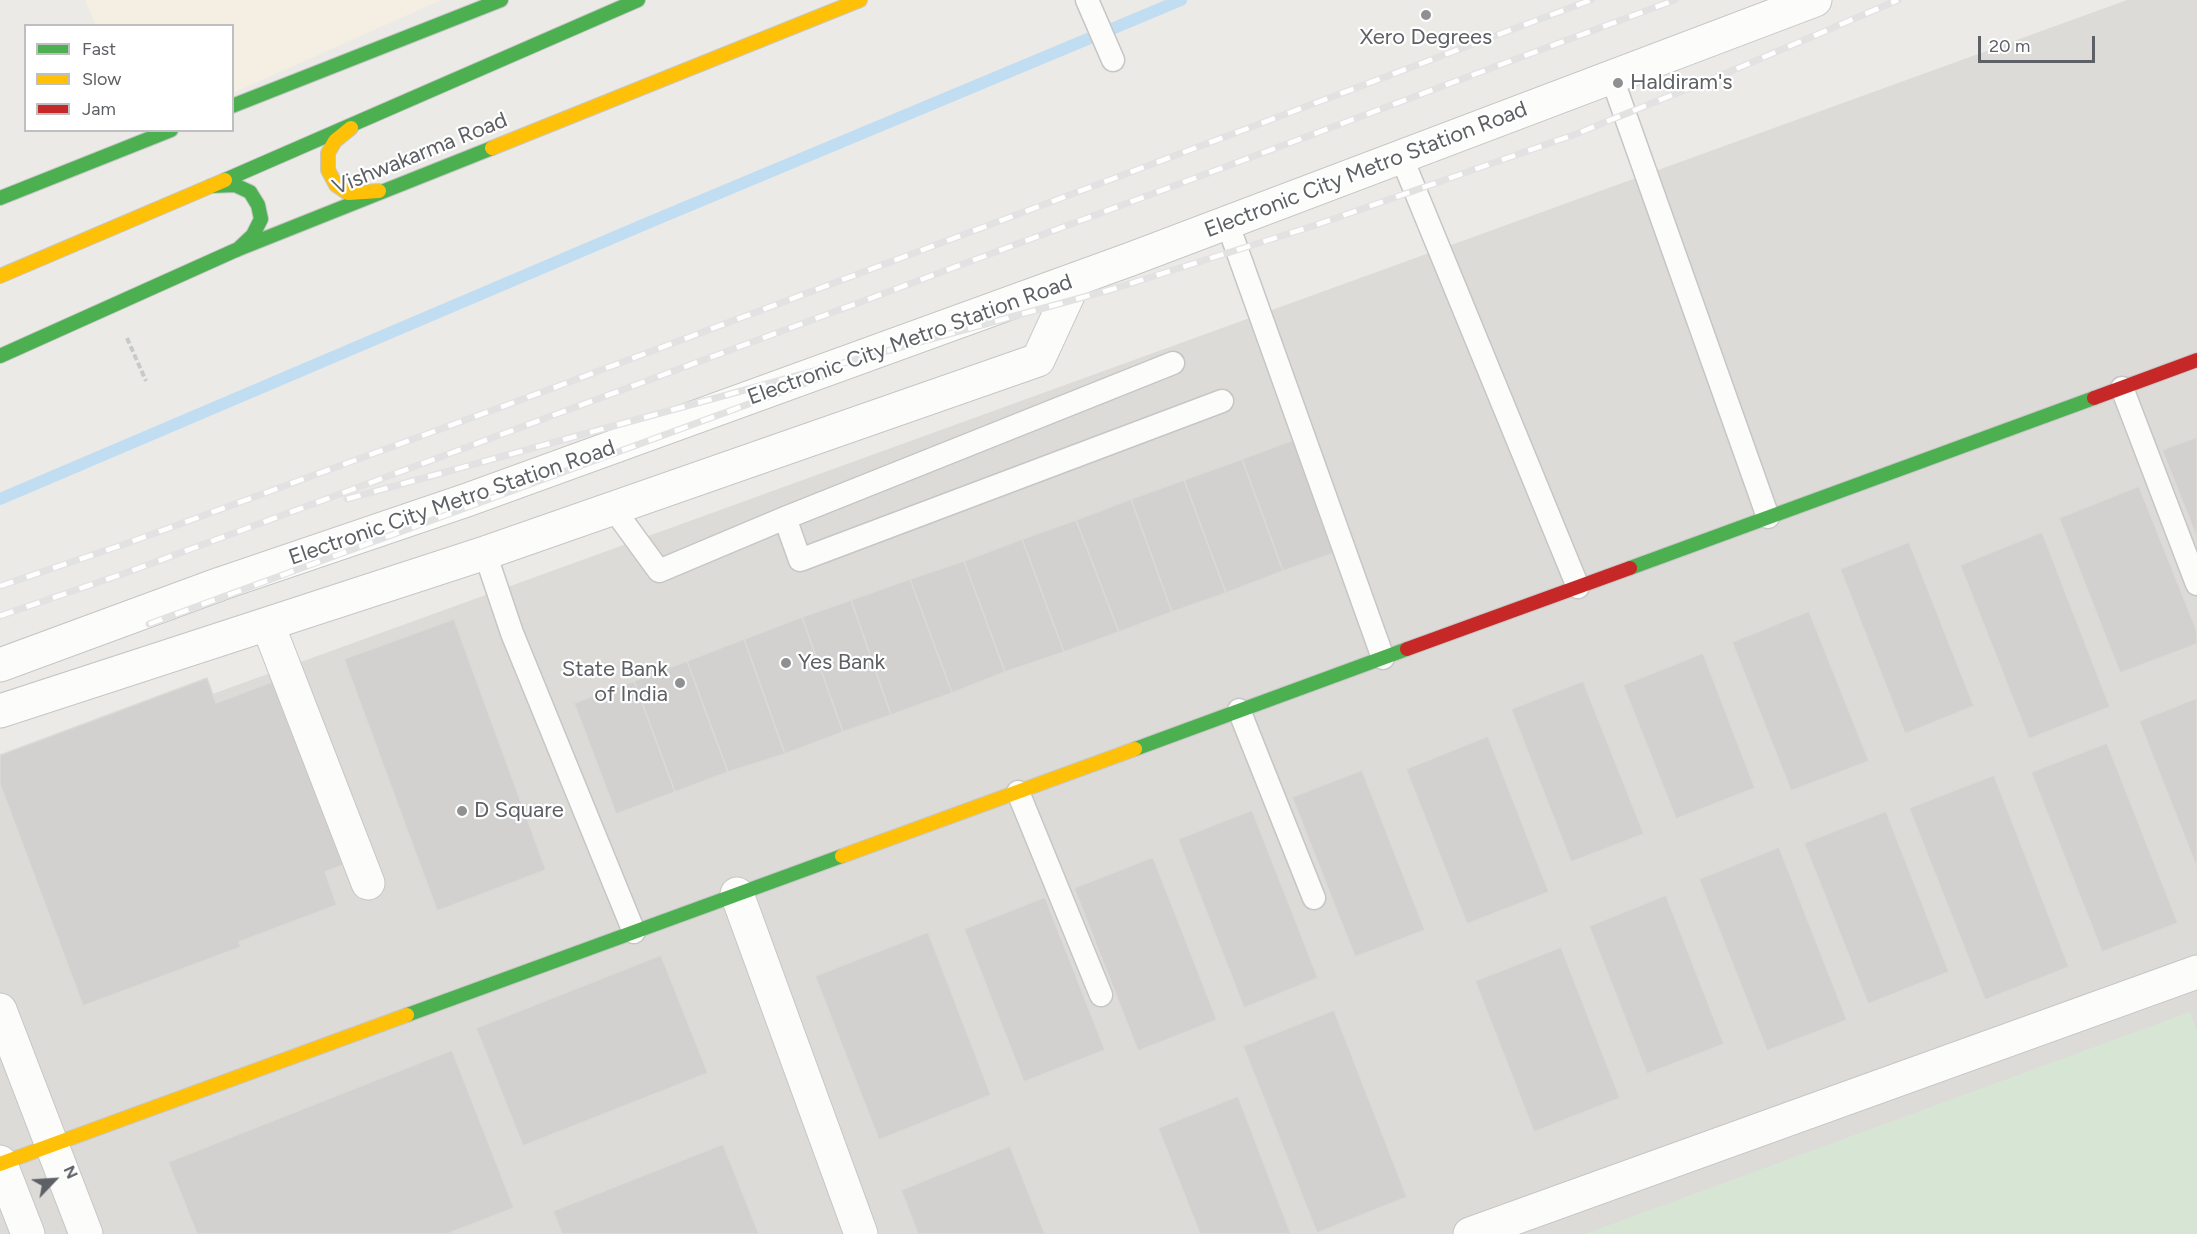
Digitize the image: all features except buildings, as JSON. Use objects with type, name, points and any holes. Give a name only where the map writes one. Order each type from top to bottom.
[{"type":"street","points":[[234,105],[501,0]]},
{"type":"street","points":[[0,276],[353,126],[638,0]]},
{"type":"street","name":"Vishwakarma Road","points":[[0,356],[236,250],[860,0]]},
{"type":"street","name":"Electronic City Metro Station Road","points":[[0,665],[220,584],[478,496],[1075,280],[1815,0]]},
{"type":"street","points":[[353,126],[335,141],[328,153],[328,170],[336,185],[348,192],[381,191]]},
{"type":"street","points":[[0,198],[166,132]]},
{"type":"street","points":[[212,186],[235,185],[250,192],[258,206],[261,219],[253,236],[236,250]]},
{"type":"street","points":[[0,711],[486,553],[1038,360],[1075,280]]},
{"type":"street","points":[[28,1234],[0,1163],[2197,360]]},
{"type":"street","points":[[268,625],[368,883]]},
{"type":"street","points":[[737,894],[861,1234]]},
{"type":"street","points":[[1470,1234],[2197,972]]},
{"type":"street","points":[[0,1011],[86,1234]]},
{"type":"lane","points":[[1087,0],[1113,60]]},
{"type":"lane","points":[[1612,78],[1768,517]]},
{"type":"lane","points":[[1401,156],[1578,586]]},
{"type":"lane","points":[[1227,222],[1383,658]]},
{"type":"lane","points":[[613,508],[659,571],[785,518],[1173,363]]},
{"type":"lane","points":[[2122,388],[2197,584]]},
{"type":"lane","points":[[785,518],[800,561],[1222,401]]},
{"type":"lane","points":[[486,553],[512,633],[634,932]]},
{"type":"lane","points":[[1239,711],[1314,898]]},
{"type":"lane","points":[[1018,792],[1101,995]]},
{"type":"path","points":[[113,305],[146,381]]},
{"type":"shaded area","points":[[85,0],[441,0],[234,93],[234,24],[96,24]]},
{"type":"shaded area","points":[[2127,0],[2197,0],[2197,1234],[0,1234],[0,771]]},
{"type":"green space","points":[[2190,1012],[2197,1031],[2197,1234],[1585,1234]]},
{"type":"waterway","points":[[0,499],[650,222],[1181,0]]},
{"type":"railway","points":[[0,586],[125,544],[545,391],[1591,0]]},
{"type":"railway","points":[[0,616],[131,571],[1675,0]]},
{"type":"railway","points":[[347,499],[1113,289],[1313,226],[1576,134],[1898,0]]},
{"type":"railway","points":[[149,624],[833,373]]},
{"type":"traffic: fast","points":[[234,105],[501,0]]},
{"type":"traffic: fast","points":[[225,180],[638,0]]},
{"type":"traffic: fast","points":[[0,198],[166,132]]},
{"type":"traffic: fast","points":[[0,356],[236,250],[492,148]]},
{"type":"traffic: fast","points":[[211,186],[235,185],[250,192],[258,205],[261,219],[253,235],[237,250]]},
{"type":"traffic: fast","points":[[1630,568],[2094,398]]},
{"type":"traffic: fast","points":[[1135,749],[1407,649]]},
{"type":"traffic: fast","points":[[407,1015],[842,856]]},
{"type":"traffic: slow","points":[[492,148],[860,0]]},
{"type":"traffic: slow","points":[[351,128],[335,141],[328,153],[328,170],[336,185],[348,193],[379,191]]},
{"type":"traffic: slow","points":[[0,276],[225,180]]},
{"type":"traffic: slow","points":[[842,856],[1135,749]]},
{"type":"traffic: slow","points":[[0,1164],[407,1015]]},
{"type":"traffic: jam","points":[[2094,398],[2197,360]]},
{"type":"traffic: jam","points":[[1407,649],[1630,568]]},
{"type":"place","name":"Xero Degrees","points":[[1426,15]]},
{"type":"place","name":"Haldiram's","points":[[1618,83]]},
{"type":"place","name":"Yes Bank","points":[[786,663]]},
{"type":"place","name":"State Bank of India","points":[[680,683]]},
{"type":"place","name":"D Square","points":[[462,811]]}]
